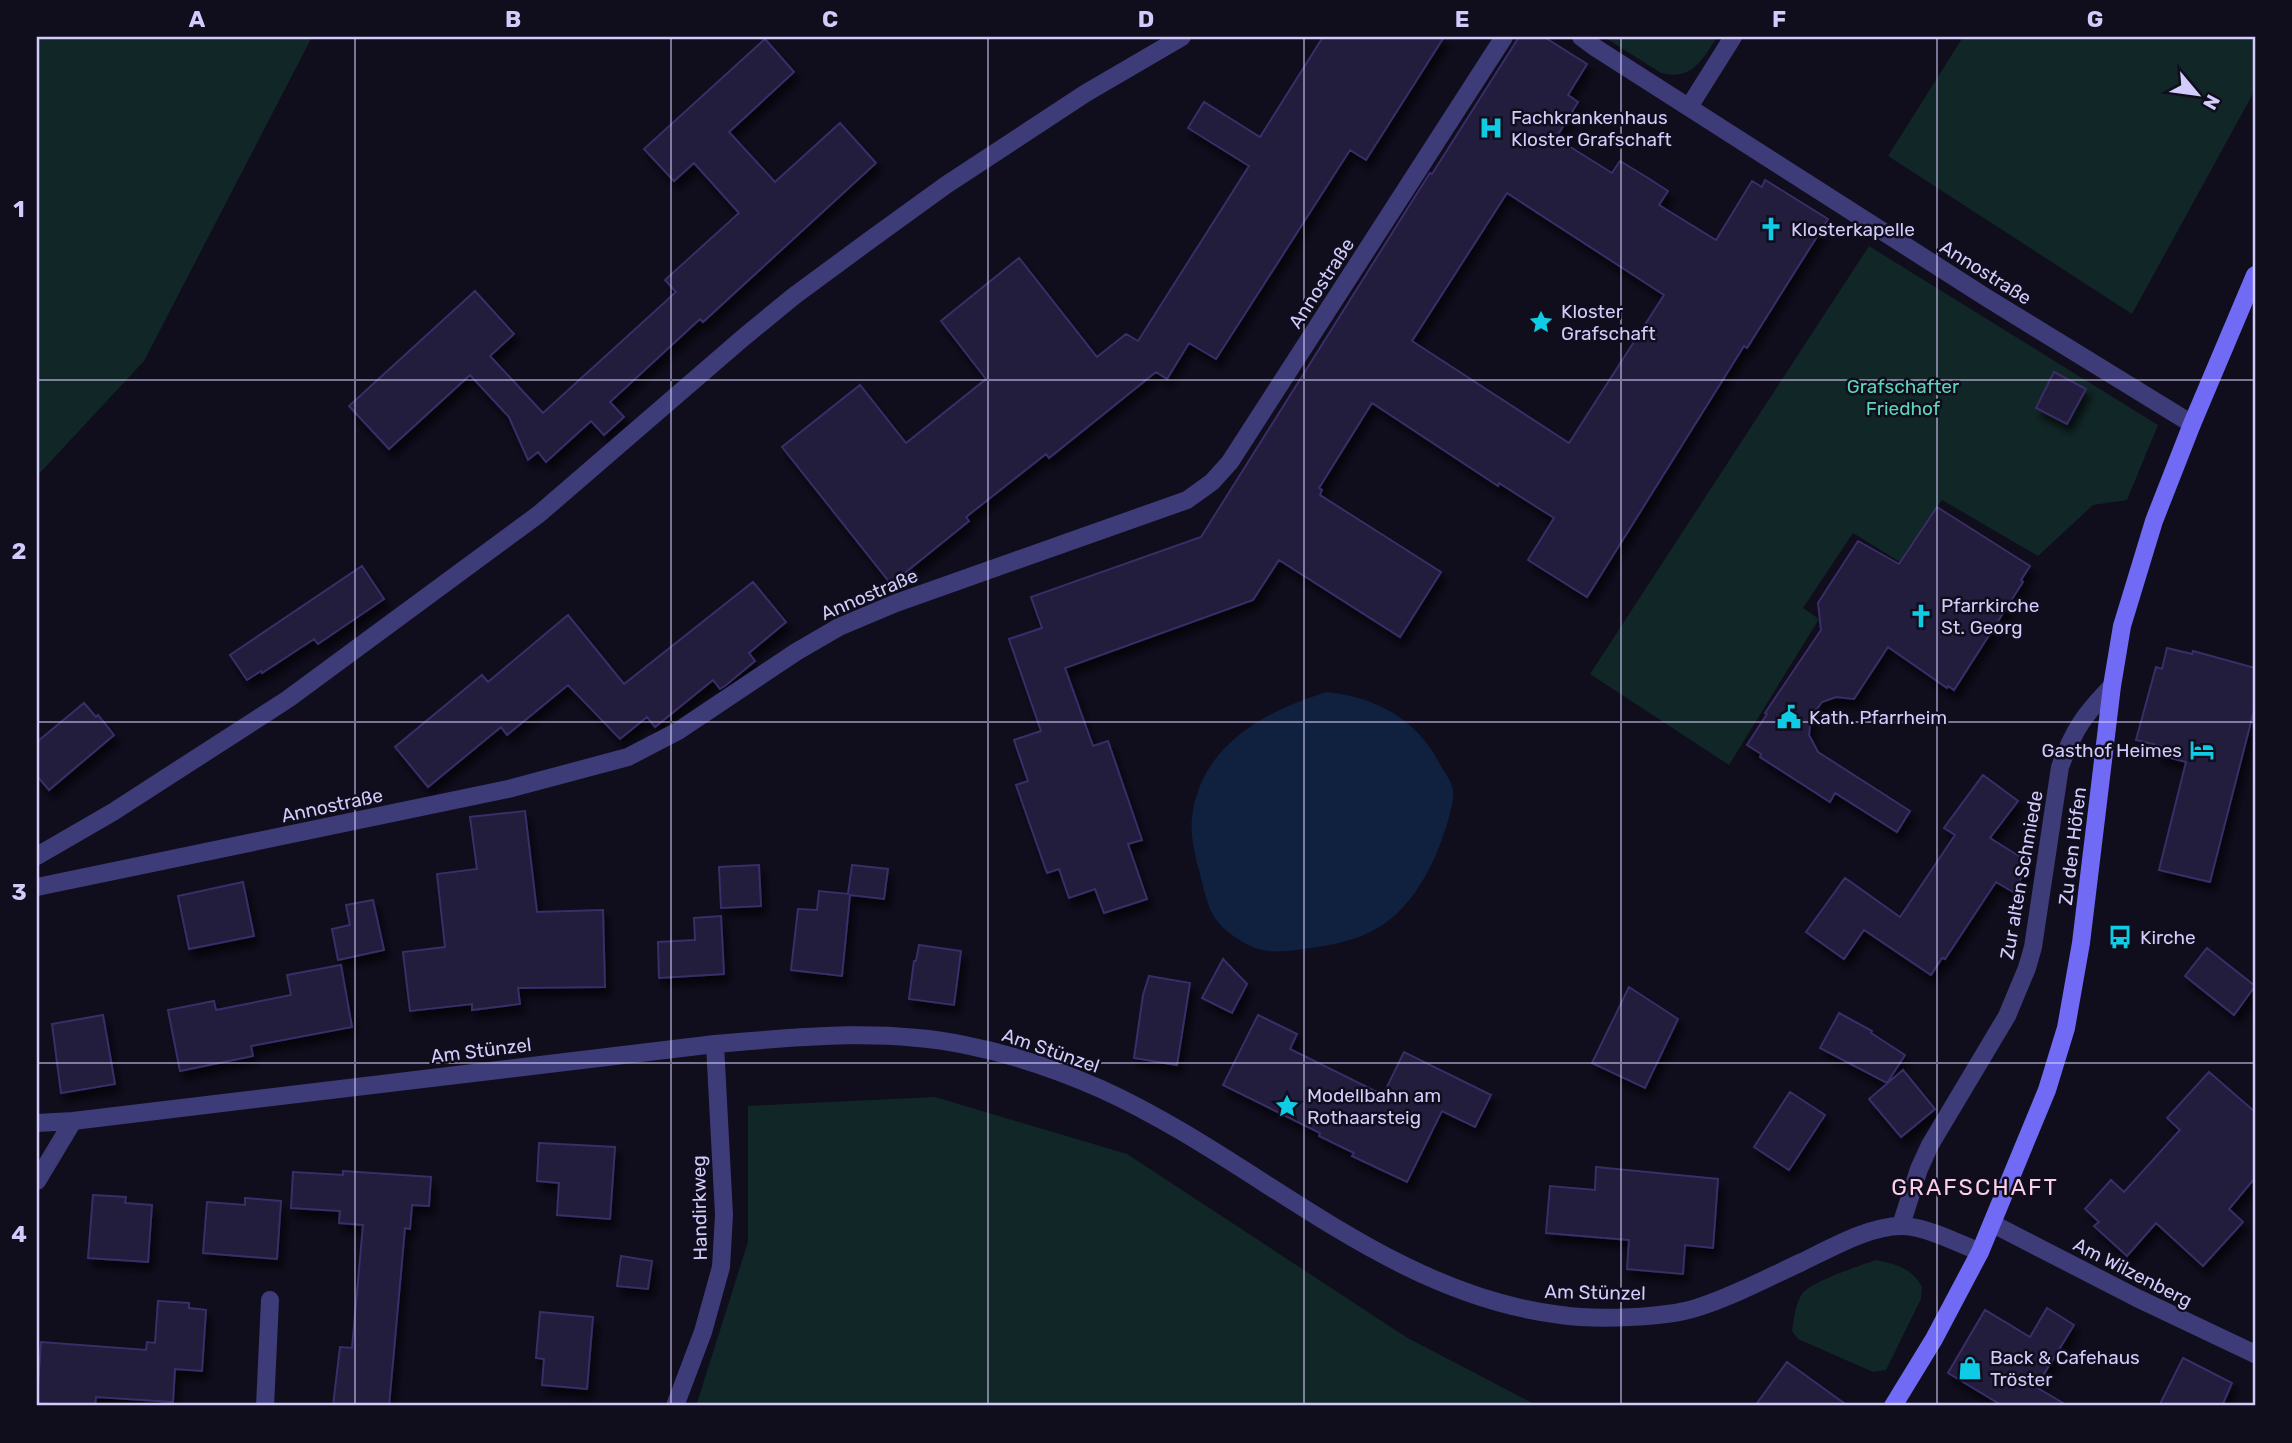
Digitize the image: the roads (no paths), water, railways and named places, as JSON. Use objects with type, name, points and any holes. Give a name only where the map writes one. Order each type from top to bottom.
[{"type":"street","points":[[37,856],[113,812],[288,699],[539,514],[794,296],[946,185],[1086,93],[1182,37]]},
{"type":"street","name":"Annostraße","points":[[37,887],[508,789],[628,757],[678,731],[796,652],[839,627],[896,603],[1187,500],[1212,481],[1230,462],[1504,37]]},
{"type":"street","name":"Annostraße","points":[[1581,37],[1987,298],[2192,424]]},
{"type":"street","points":[[1689,107],[1733,37]]},
{"type":"street","name":"Zu den Höfen","points":[[1893,1406],[1934,1339],[1980,1252],[2047,1090],[2066,1028],[2084,926],[2112,686],[2122,626],[2154,521],[2255,275]]},
{"type":"street","name":"Zur alten Schmiede","points":[[1901,1226],[1919,1168],[1930,1145],[1987,1052],[2021,985],[2033,947],[2060,767],[2068,745],[2085,714],[2112,686]]},
{"type":"street","name":"Am Stünzel","points":[[37,1123],[73,1121],[715,1044],[805,1036],[884,1036],[964,1044],[1017,1059],[1100,1089],[1142,1110],[1300,1206],[1409,1268],[1444,1284],[1524,1310],[1565,1316],[1626,1317],[1692,1310],[1860,1235],[1901,1226],[1919,1228],[1980,1252]]},
{"type":"street","name":"Handirkweg","points":[[675,1406],[703,1332],[721,1268],[724,1215],[715,1044]]},
{"type":"street","points":[[37,1181],[73,1121]]},
{"type":"street","name":"Am Wilzenberg","points":[[1993,1224],[2160,1310],[2255,1354]]},
{"type":"street","points":[[265,1406],[270,1300]]},
{"type":"water","points":[[1327,692],[1379,705],[1421,736],[1432,750],[1452,787],[1453,800],[1448,820],[1433,861],[1419,886],[1402,909],[1381,926],[1356,938],[1328,945],[1279,951],[1255,948],[1236,938],[1219,924],[1206,898],[1192,839],[1192,817],[1198,792],[1208,770],[1222,751],[1239,735],[1281,709]]},
{"type":"place","name":"Fachkrankenhaus Kloster Grafschaft","points":[[1491,128]]},
{"type":"place","name":"Klosterkapelle","points":[[1771,229]]},
{"type":"place","name":"Kloster Grafschaft","points":[[1541,322]]},
{"type":"place","name":"Pfarrkirche St. Georg","points":[[1921,616]]},
{"type":"place","name":"Kath. Pfarrheim","points":[[1789,717]]},
{"type":"place","name":"Gasthof Heimes","points":[[2202,750]]},
{"type":"place","name":"Kirche","points":[[2120,937]]},
{"type":"place","name":"Modellbahn am Rothaarsteig","points":[[1287,1106]]},
{"type":"place","name":"Back & Cafehaus Tröster","points":[[1970,1368]]},
{"type":"district","name":"GRAFSCHAFT","points":[[1975,1187]]},
{"type":"park label","name":"Grafschafter Friedhof","points":[[1903,397]]}]
